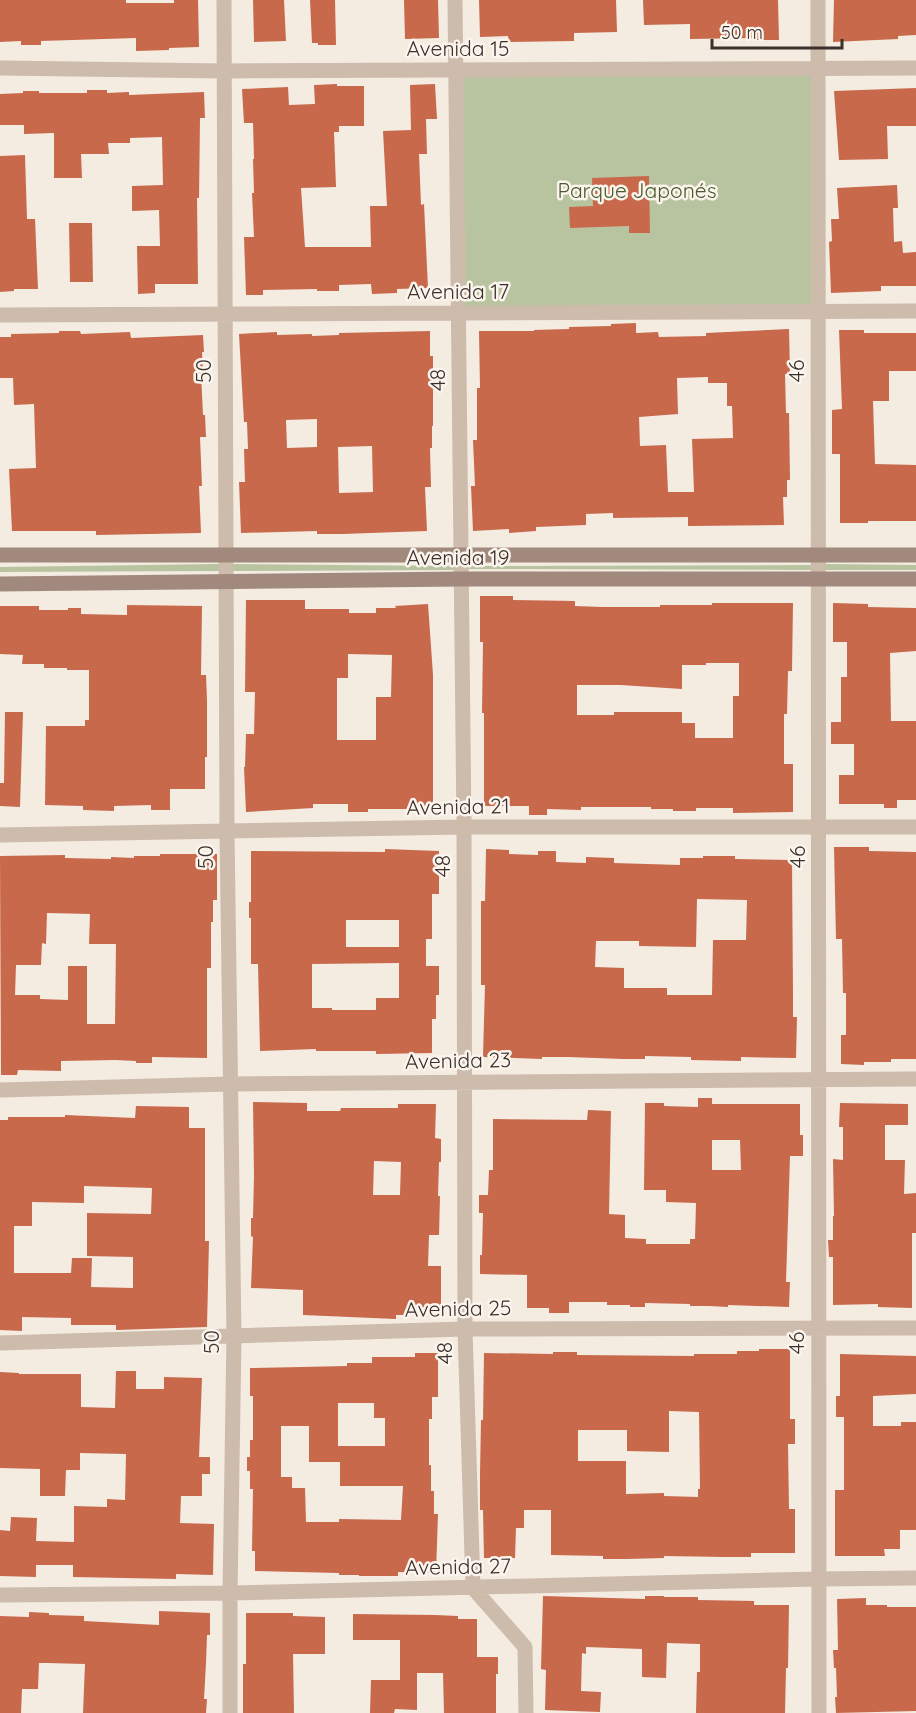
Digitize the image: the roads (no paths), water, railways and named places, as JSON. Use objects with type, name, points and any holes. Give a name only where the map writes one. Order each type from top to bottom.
[{"type":"main road","name":"Avenida 19","points":[[0,555],[916,555]]},
{"type":"main road","name":"Avenida 19","points":[[0,584],[461,579],[916,579]]},
{"type":"street","name":"50","points":[[224,0],[227,831],[234,1336],[230,1713]]},
{"type":"street","name":"48","points":[[454,0],[464,827],[465,1329],[473,1587]]},
{"type":"street","name":"46","points":[[818,0],[819,1713]]},
{"type":"street","name":"Avenida 15","points":[[0,68],[224,70],[916,68]]},
{"type":"street","name":"Avenida 17","points":[[0,315],[916,311]]},
{"type":"street","name":"Avenida 21","points":[[0,835],[464,827],[916,827]]},
{"type":"street","name":"Avenida 23","points":[[0,1090],[229,1084],[916,1079]]},
{"type":"street","name":"Avenida 25","points":[[0,1343],[465,1329],[916,1328]]},
{"type":"street","name":"Avenida 27","points":[[0,1595],[230,1593],[916,1578]]},
{"type":"street","points":[[473,1587],[525,1647],[526,1713]]},
{"type":"park label","name":"Parque Japonés","points":[[637,191]]}]
